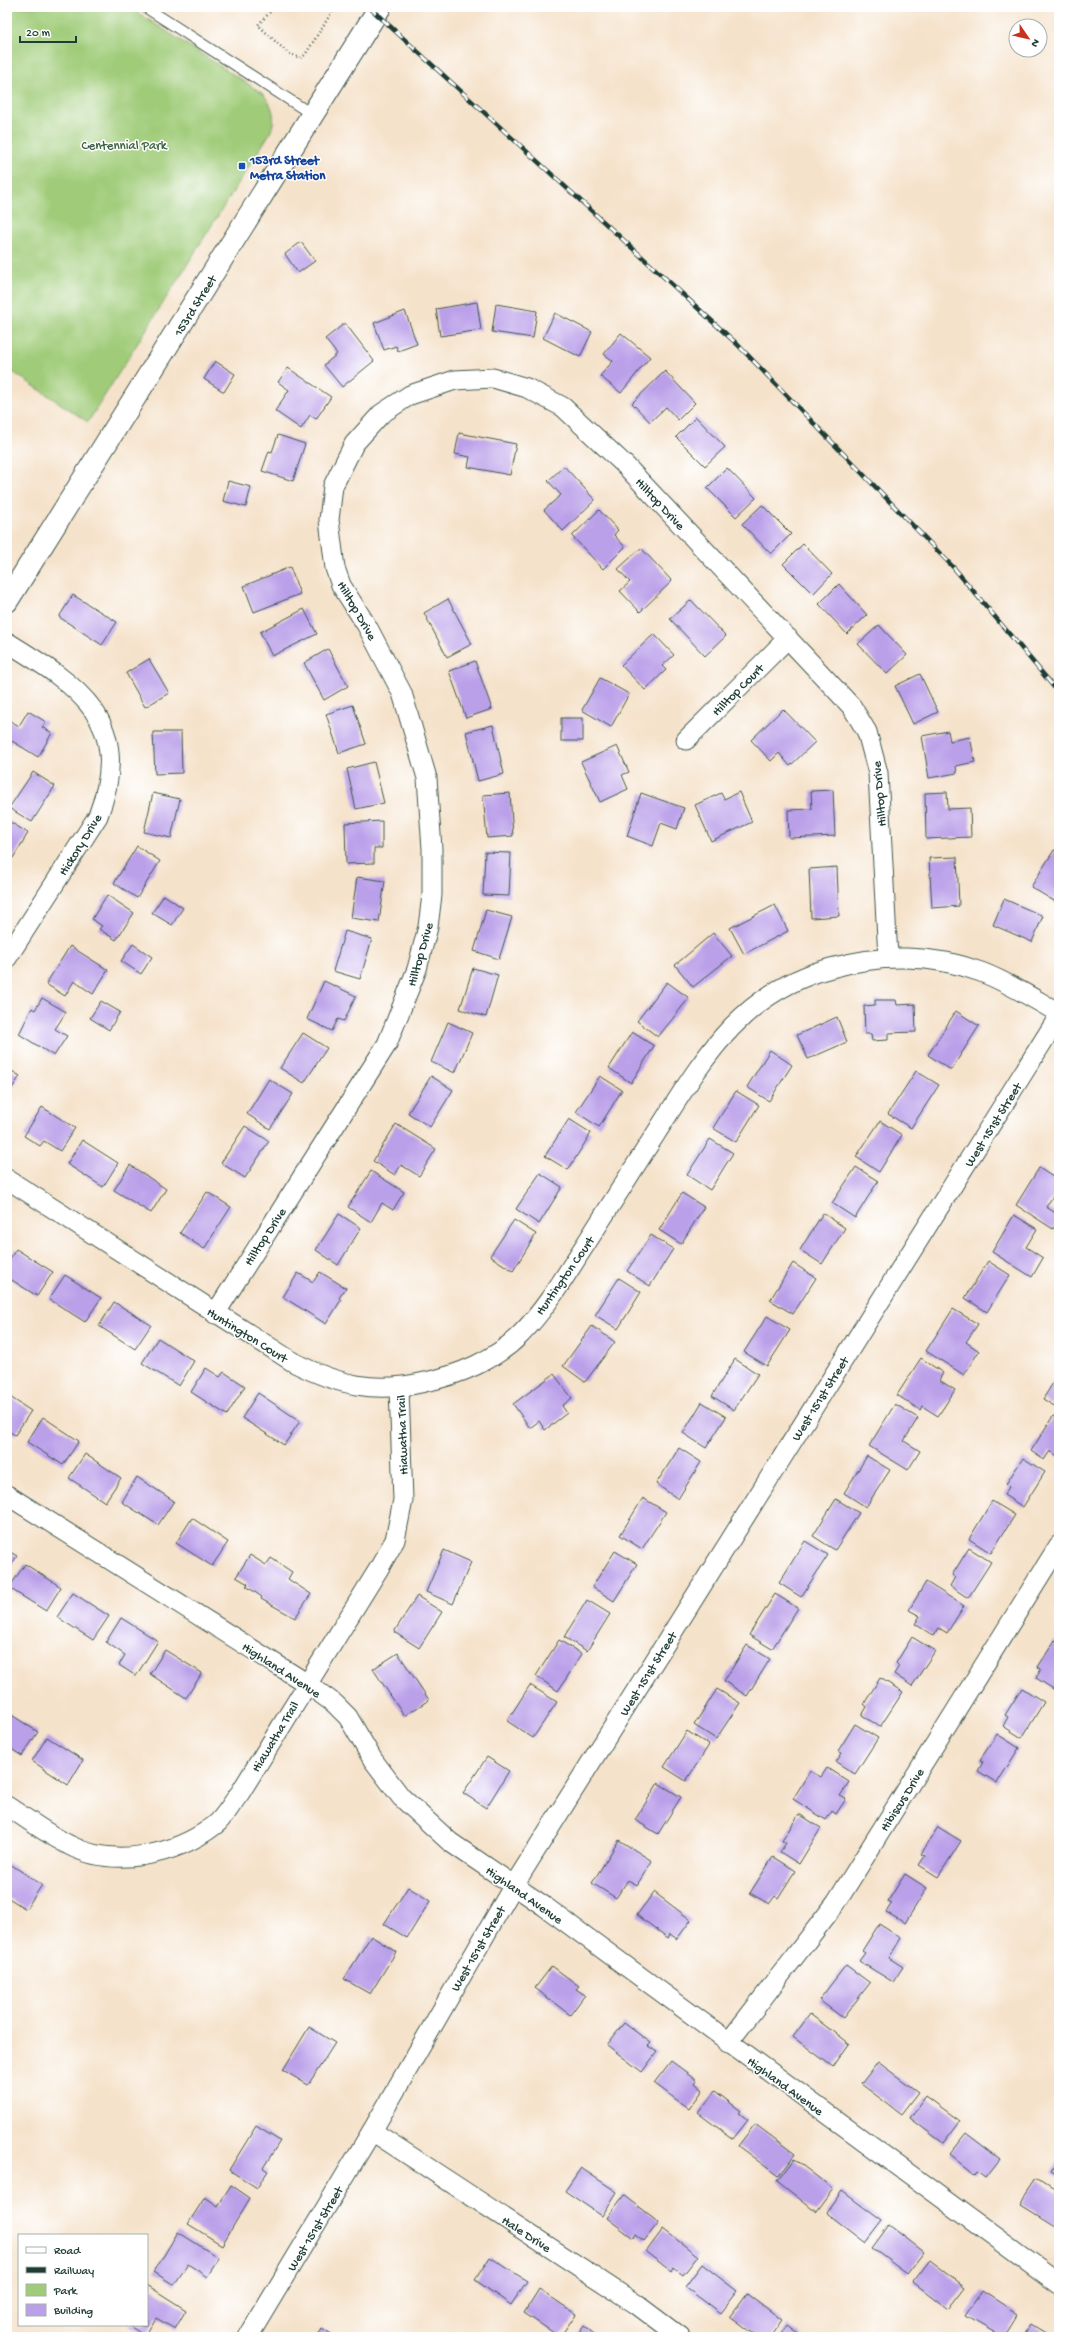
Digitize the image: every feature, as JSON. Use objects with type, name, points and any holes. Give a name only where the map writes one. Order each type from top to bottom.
[{"type":"street","name":"153rd Street","points":[[7,601],[380,7]]},
{"type":"street","name":"Hilltop Drive","points":[[215,1314],[387,1044],[417,969],[428,927],[432,850],[427,778],[420,749],[402,693],[367,626],[347,597],[335,568],[329,520],[333,486],[354,444],[381,414],[410,396],[455,380],[493,378],[527,388],[563,407],[625,465],[852,707],[867,732],[878,773],[888,958]]},
{"type":"street","name":"Hilltop Court","points":[[686,740],[788,638]]},
{"type":"street","name":"Hickory Drive","points":[[7,642],[74,687],[100,720],[106,735],[110,756],[106,796],[98,816],[7,958]]},
{"type":"street","name":"Huntington Court","points":[[7,1179],[215,1314],[312,1372],[363,1387],[399,1388],[452,1376],[484,1361],[520,1336],[556,1291],[709,1050],[752,1008],[786,984],[802,977],[856,961],[888,958],[939,961],[980,972],[1004,982],[1059,1015]]},
{"type":"street","name":"West 151st Street","points":[[248,2337],[372,2131],[514,1885],[1059,1015]]},
{"type":"street","name":"Hiawatha Trail","points":[[7,1806],[70,1846],[107,1858],[148,1855],[188,1841],[216,1824],[240,1793],[395,1540],[403,1500],[399,1388]]},
{"type":"street","name":"Highland Avenue","points":[[7,1495],[306,1683],[335,1704],[348,1717],[373,1760],[401,1797],[426,1822],[450,1842],[514,1885],[1059,2284]]},
{"type":"street","name":"Hibiscus Drive","points":[[728,2043],[836,1903],[1059,1545]]},
{"type":"street","name":"Hale Drive","points":[[372,2131],[636,2304],[680,2337]]},
{"type":"lane","points":[[145,7],[313,115]]},
{"type":"path","points":[[268,7],[272,10],[258,25],[288,53],[300,58],[305,55],[335,7]]},
{"type":"green space","name":"Centennial Park","points":[[7,7],[129,7],[262,93],[269,102],[273,112],[273,122],[270,133],[88,422],[7,368]]},
{"type":"building","points":[[301,242],[315,261],[298,273],[285,254]]},
{"type":"building","points":[[477,302],[481,330],[440,336],[436,309]]},
{"type":"building","points":[[496,304],[537,311],[533,338],[492,332]]},
{"type":"building","points":[[405,311],[417,344],[398,351],[396,346],[384,350],[374,323]]},
{"type":"building","points":[[555,313],[592,332],[580,357],[543,338]]},
{"type":"building","points":[[345,323],[374,361],[342,387],[324,365],[337,354],[325,339]]},
{"type":"building","points":[[621,333],[650,357],[621,393],[600,376],[613,361],[604,354]]},
{"type":"building","points":[[215,361],[235,374],[224,392],[204,379]]},
{"type":"building","points":[[288,368],[331,397],[316,419],[310,415],[301,429],[275,411],[289,390],[278,382]]},
{"type":"building","points":[[665,371],[695,403],[678,420],[666,407],[650,422],[632,403]]},
{"type":"building","points":[[696,417],[725,447],[705,466],[676,437]]},
{"type":"building","points":[[459,433],[516,444],[510,475],[468,467],[470,457],[455,454]]},
{"type":"building","points":[[278,435],[305,444],[293,481],[262,471],[269,451],[272,452]]},
{"type":"building","points":[[564,466],[595,500],[563,531],[544,510],[561,495],[548,481]]},
{"type":"building","points":[[727,468],[756,498],[736,517],[707,488]]},
{"type":"building","points":[[228,481],[251,487],[246,507],[223,501]]},
{"type":"building","points":[[762,505],[791,534],[771,554],[742,524]]},
{"type":"building","points":[[599,510],[618,530],[614,535],[625,547],[603,569],[572,536]]},
{"type":"building","points":[[803,544],[832,574],[813,594],[783,564]]},
{"type":"building","points":[[641,548],[672,581],[640,612],[620,591],[630,582],[618,569]]},
{"type":"building","points":[[290,567],[300,594],[254,612],[244,586]]},
{"type":"building","points":[[839,584],[867,615],[847,634],[819,604]]},
{"type":"building","points":[[73,595],[117,622],[102,645],[59,617]]},
{"type":"building","points":[[448,599],[472,644],[447,657],[424,613]]},
{"type":"building","points":[[691,600],[726,636],[705,656],[670,619]]},
{"type":"building","points":[[304,609],[317,634],[272,656],[260,632]]},
{"type":"building","points":[[879,625],[907,655],[887,674],[858,644]]},
{"type":"building","points":[[654,634],[674,655],[662,666],[666,670],[645,690],[621,665]]},
{"type":"building","points":[[328,649],[348,686],[324,700],[304,663]]},
{"type":"building","points":[[149,659],[169,693],[145,707],[126,673]]},
{"type":"building","points":[[475,661],[492,709],[466,718],[449,671]]},
{"type":"building","points":[[920,674],[938,712],[913,724],[895,686]]},
{"type":"building","points":[[600,678],[629,694],[611,727],[582,710]]},
{"type":"building","points":[[353,705],[366,744],[339,753],[326,714]]},
{"type":"building","points":[[783,709],[815,742],[790,766],[779,753],[771,761],[751,740]]},
{"type":"building","points":[[28,711],[46,722],[42,727],[52,733],[38,757],[12,741],[7,747],[7,719],[19,726]]},
{"type":"building","points":[[561,718],[583,718],[583,741],[561,741]]},
{"type":"building","points":[[493,725],[504,774],[478,781],[466,732]]},
{"type":"building","points":[[948,731],[950,741],[970,737],[975,762],[956,766],[957,773],[929,778],[922,736]]},
{"type":"building","points":[[153,732],[181,732],[182,773],[155,774]]},
{"type":"building","points":[[617,746],[629,772],[622,775],[628,789],[600,802],[581,762]]},
{"type":"building","points":[[374,762],[384,803],[356,809],[347,769]]},
{"type":"building","points":[[33,772],[55,786],[32,822],[9,808]]},
{"type":"building","points":[[833,790],[835,836],[789,838],[788,810],[812,809],[811,791]]},
{"type":"building","points":[[739,792],[752,822],[711,841],[695,805],[721,793],[724,799]]},
{"type":"building","points":[[947,792],[948,809],[970,808],[971,837],[926,839],[925,793]]},
{"type":"building","points":[[153,793],[180,799],[171,838],[144,832]]},
{"type":"building","points":[[510,793],[513,836],[487,838],[483,795]]},
{"type":"building","points":[[641,793],[684,808],[677,829],[661,823],[653,846],[627,836]]},
{"type":"building","points":[[7,820],[28,833],[13,858],[8,854],[7,856]]},
{"type":"building","points":[[382,821],[382,848],[374,848],[374,863],[346,864],[345,823]]},
{"type":"building","points":[[137,846],[160,861],[137,898],[114,883]]},
{"type":"building","points":[[1054,850],[1059,853],[1059,893],[1054,901],[1031,887]]},
{"type":"building","points":[[485,852],[511,853],[509,896],[483,895]]},
{"type":"building","points":[[957,857],[959,906],[932,908],[929,858]]},
{"type":"building","points":[[837,867],[839,916],[811,918],[809,869]]},
{"type":"building","points":[[357,877],[385,881],[379,922],[351,918]]},
{"type":"building","points":[[107,895],[134,913],[116,940],[99,929],[102,926],[92,919]]},
{"type":"building","points":[[164,895],[183,908],[172,925],[152,913]]},
{"type":"building","points":[[1004,899],[1043,916],[1032,942],[993,925]]},
{"type":"building","points":[[775,905],[788,931],[744,954],[730,928]]},
{"type":"building","points":[[486,910],[512,917],[499,959],[474,951]]},
{"type":"building","points":[[345,931],[372,939],[360,979],[333,971]]},
{"type":"building","points":[[713,933],[732,956],[693,987],[675,965]]},
{"type":"building","points":[[133,944],[152,957],[141,974],[121,961]]},
{"type":"building","points":[[70,946],[108,970],[93,994],[74,981],[65,996],[46,984]]},
{"type":"building","points":[[473,968],[498,975],[486,1017],[460,1009]]},
{"type":"building","points":[[324,981],[356,996],[344,1021],[338,1019],[332,1031],[307,1019]]},
{"type":"building","points":[[667,982],[689,998],[658,1037],[637,1021]]},
{"type":"building","points":[[42,998],[66,1012],[55,1029],[67,1036],[54,1056],[19,1034],[32,1008],[35,1010]]},
{"type":"building","points":[[875,1000],[896,1000],[897,1005],[915,1004],[916,1032],[888,1033],[888,1040],[872,1041],[871,1034],[865,1034],[864,1006],[875,1005]]},
{"type":"building","points":[[101,1001],[120,1012],[109,1030],[90,1018]]},
{"type":"building","points":[[956,1011],[979,1026],[951,1070],[928,1055]]},
{"type":"building","points":[[837,1017],[847,1042],[808,1059],[797,1035]]},
{"type":"building","points":[[448,1022],[472,1033],[455,1073],[431,1062]]},
{"type":"building","points":[[632,1032],[654,1046],[631,1083],[609,1068]]},
{"type":"building","points":[[303,1033],[327,1048],[304,1083],[280,1068]]},
{"type":"building","points":[[770,1050],[792,1065],[769,1101],[747,1087]]},
{"type":"building","points":[[7,1068],[20,1076],[7,1096]]},
{"type":"building","points":[[916,1071],[939,1085],[911,1128],[888,1114]]},
{"type":"building","points":[[431,1076],[453,1090],[430,1127],[408,1113]]},
{"type":"building","points":[[600,1076],[622,1090],[599,1127],[576,1112]]},
{"type":"building","points":[[269,1079],[293,1094],[270,1129],[247,1114]]},
{"type":"building","points":[[736,1091],[759,1105],[736,1142],[713,1128]]},
{"type":"building","points":[[42,1107],[75,1128],[60,1151],[44,1141],[40,1146],[24,1136]]},
{"type":"building","points":[[569,1119],[591,1133],[568,1170],[545,1156]]},
{"type":"building","points":[[880,1121],[902,1135],[879,1172],[856,1157]]},
{"type":"building","points":[[396,1124],[436,1149],[419,1176],[401,1165],[395,1175],[373,1161]]},
{"type":"building","points":[[245,1126],[269,1141],[245,1178],[221,1163]]},
{"type":"building","points":[[710,1139],[733,1153],[710,1190],[687,1175]]},
{"type":"building","points":[[82,1140],[118,1163],[103,1187],[67,1164]]},
{"type":"building","points":[[130,1165],[166,1189],[151,1213],[114,1190]]},
{"type":"building","points":[[856,1167],[878,1181],[855,1218],[832,1203]]},
{"type":"building","points":[[1039,1168],[1059,1181],[1059,1187],[1046,1207],[1059,1215],[1059,1219],[1053,1229],[1016,1205]]},
{"type":"building","points":[[371,1171],[404,1192],[393,1210],[382,1203],[371,1222],[348,1207]]},
{"type":"building","points":[[540,1173],[562,1187],[539,1224],[516,1209]]},
{"type":"building","points":[[207,1192],[231,1207],[204,1249],[180,1233]]},
{"type":"building","points":[[682,1193],[704,1207],[681,1244],[659,1230]]},
{"type":"building","points":[[823,1213],[845,1228],[822,1264],[800,1250]]},
{"type":"building","points":[[339,1214],[361,1228],[338,1265],[316,1250]]},
{"type":"building","points":[[1014,1215],[1037,1229],[1026,1247],[1043,1258],[1032,1277],[992,1252]]},
{"type":"building","points":[[514,1220],[536,1234],[513,1271],[490,1256]]},
{"type":"building","points":[[651,1235],[673,1249],[650,1286],[627,1271]]},
{"type":"building","points":[[16,1249],[53,1272],[37,1296],[7,1277],[7,1263]]},
{"type":"building","points":[[988,1261],[1010,1275],[987,1312],[965,1298]]},
{"type":"building","points":[[793,1263],[816,1278],[793,1314],[770,1300]]},
{"type":"building","points":[[320,1272],[346,1288],[339,1298],[341,1300],[326,1324],[283,1297],[298,1273],[313,1282]]},
{"type":"building","points":[[65,1275],[101,1298],[85,1322],[49,1299]]},
{"type":"building","points":[[619,1278],[641,1292],[618,1329],[595,1315]]},
{"type":"building","points":[[114,1302],[151,1325],[135,1349],[99,1326]]},
{"type":"building","points":[[953,1309],[978,1324],[966,1342],[979,1351],[964,1375],[926,1351]]},
{"type":"building","points":[[767,1316],[790,1330],[767,1366],[744,1352]]},
{"type":"building","points":[[592,1326],[615,1342],[585,1382],[563,1366]]},
{"type":"building","points":[[158,1338],[194,1361],[179,1386],[142,1363]]},
{"type":"building","points":[[921,1358],[943,1373],[939,1380],[955,1390],[938,1416],[922,1406],[920,1410],[897,1395]]},
{"type":"building","points":[[735,1359],[758,1374],[734,1410],[712,1396]]},
{"type":"building","points":[[206,1368],[220,1377],[224,1372],[245,1386],[227,1415],[191,1392]]},
{"type":"building","points":[[554,1374],[572,1398],[562,1406],[567,1413],[545,1430],[539,1421],[530,1428],[513,1404]]},
{"type":"building","points":[[1053,1383],[1059,1386],[1059,1409],[1043,1399]]},
{"type":"building","points":[[258,1393],[300,1421],[284,1445],[242,1418]]},
{"type":"building","points":[[7,1395],[31,1411],[15,1435],[7,1430]]},
{"type":"building","points":[[702,1402],[726,1417],[706,1448],[683,1433]]},
{"type":"building","points":[[895,1404],[918,1418],[904,1441],[920,1451],[908,1470],[869,1446]]},
{"type":"building","points":[[1053,1416],[1059,1419],[1059,1457],[1050,1451],[1044,1460],[1031,1451]]},
{"type":"building","points":[[43,1417],[79,1441],[63,1465],[27,1442]]},
{"type":"building","points":[[679,1448],[701,1462],[678,1499],[656,1484]]},
{"type":"building","points":[[85,1454],[121,1478],[105,1502],[69,1478]]},
{"type":"building","points":[[867,1456],[890,1470],[866,1507],[844,1493]]},
{"type":"building","points":[[1023,1458],[1045,1472],[1023,1507],[1004,1495],[1009,1487],[1006,1484]]},
{"type":"building","points":[[137,1477],[174,1501],[158,1525],[122,1502]]},
{"type":"building","points":[[643,1498],[666,1512],[642,1549],[620,1535]]},
{"type":"building","points":[[836,1499],[859,1513],[835,1550],[813,1536]]},
{"type":"building","points":[[992,1501],[1015,1515],[991,1553],[969,1539]]},
{"type":"building","points":[[192,1518],[228,1542],[212,1566],[176,1543]]},
{"type":"building","points":[[805,1541],[828,1555],[801,1597],[779,1583]]},
{"type":"building","points":[[969,1548],[991,1562],[968,1598],[950,1586],[955,1577],[952,1575]]},
{"type":"building","points":[[7,1550],[17,1556],[7,1572]]},
{"type":"building","points":[[444,1550],[471,1562],[453,1604],[426,1592]]},
{"type":"building","points":[[615,1551],[637,1564],[614,1601],[592,1587]]},
{"type":"building","points":[[250,1555],[266,1565],[271,1558],[292,1572],[288,1579],[311,1594],[295,1618],[261,1599],[262,1597],[246,1586],[248,1584],[236,1577]]},
{"type":"building","points":[[25,1564],[61,1587],[46,1611],[9,1588]]},
{"type":"building","points":[[926,1582],[964,1606],[947,1633],[939,1628],[934,1636],[915,1624],[920,1616],[909,1610]]},
{"type":"building","points":[[73,1593],[109,1616],[93,1640],[57,1617]]},
{"type":"building","points":[[775,1594],[798,1608],[772,1649],[749,1635]]},
{"type":"building","points":[[417,1596],[442,1612],[419,1648],[394,1632]]},
{"type":"building","points":[[587,1600],[610,1614],[587,1651],[564,1637]]},
{"type":"building","points":[[121,1618],[158,1641],[136,1676],[119,1665],[125,1655],[106,1642]]},
{"type":"building","points":[[912,1637],[935,1651],[912,1686],[894,1674],[899,1666],[896,1663]]},
{"type":"building","points":[[559,1640],[582,1654],[558,1691],[536,1676]]},
{"type":"building","points":[[1055,1640],[1059,1643],[1059,1683],[1055,1690],[1036,1678],[1041,1669],[1038,1667]]},
{"type":"building","points":[[747,1645],[770,1659],[747,1696],[724,1681]]},
{"type":"building","points":[[165,1650],[202,1673],[186,1698],[150,1674]]},
{"type":"building","points":[[398,1653],[429,1700],[404,1716],[373,1669]]},
{"type":"building","points":[[880,1678],[903,1692],[880,1727],[862,1715],[867,1707],[864,1704]]},
{"type":"building","points":[[530,1685],[557,1702],[533,1738],[507,1721]]},
{"type":"building","points":[[1022,1688],[1044,1702],[1022,1738],[1003,1726],[1008,1717],[1005,1715]]},
{"type":"building","points":[[717,1689],[740,1703],[716,1739],[694,1725]]},
{"type":"building","points":[[7,1712],[38,1732],[22,1756],[7,1746]]},
{"type":"building","points":[[855,1724],[878,1738],[855,1774],[836,1762],[842,1753],[838,1751]]},
{"type":"building","points":[[687,1731],[709,1745],[686,1781],[664,1767]]},
{"type":"building","points":[[997,1734],[1019,1748],[997,1783],[978,1771],[983,1762],[980,1760]]},
{"type":"building","points":[[47,1737],[83,1760],[68,1785],[32,1761]]},
{"type":"building","points":[[487,1757],[509,1771],[486,1808],[463,1793]]},
{"type":"building","points":[[827,1768],[849,1782],[840,1796],[846,1799],[836,1814],[832,1811],[826,1820],[793,1799],[810,1771],[821,1777]]},
{"type":"building","points":[[658,1783],[681,1797],[658,1834],[635,1820]]},
{"type":"building","points":[[799,1814],[821,1828],[799,1864],[780,1852],[786,1843],[782,1841]]},
{"type":"building","points":[[938,1827],[961,1841],[938,1877],[919,1865],[925,1856],[921,1854]]},
{"type":"building","points":[[619,1840],[652,1861],[637,1885],[628,1880],[616,1898],[592,1883]]},
{"type":"building","points":[[773,1857],[795,1871],[778,1898],[775,1896],[769,1904],[750,1893]]},
{"type":"building","points":[[7,1862],[42,1885],[26,1909],[7,1897]]},
{"type":"building","points":[[905,1874],[927,1888],[905,1923],[886,1912],[892,1903],[888,1901]]},
{"type":"building","points":[[408,1887],[430,1901],[407,1938],[384,1924]]},
{"type":"building","points":[[654,1892],[691,1920],[677,1939],[670,1934],[668,1938],[637,1915]]},
{"type":"building","points":[[879,1924],[901,1938],[889,1958],[903,1967],[893,1982],[859,1961],[865,1953],[862,1951]]},
{"type":"building","points":[[371,1936],[396,1952],[370,1994],[344,1979]]},
{"type":"building","points":[[846,1965],[870,1983],[843,2018],[819,2000]]},
{"type":"building","points":[[552,1966],[579,1986],[576,1989],[585,1995],[570,2015],[535,1988]]},
{"type":"building","points":[[810,2014],[849,2044],[833,2067],[793,2037]]},
{"type":"building","points":[[624,2023],[651,2043],[648,2046],[657,2052],[642,2072],[607,2045]]},
{"type":"building","points":[[309,2027],[335,2043],[308,2085],[283,2070]]},
{"type":"building","points":[[671,2061],[697,2080],[695,2083],[703,2090],[689,2109],[654,2083]]},
{"type":"building","points":[[878,2062],[918,2092],[901,2114],[861,2084]]},
{"type":"building","points":[[715,2091],[741,2111],[739,2113],[748,2120],[733,2139],[698,2113]]},
{"type":"building","points":[[926,2096],[960,2121],[943,2143],[910,2118]]},
{"type":"building","points":[[755,2124],[795,2154],[778,2176],[738,2146]]},
{"type":"building","points":[[256,2126],[280,2141],[263,2168],[268,2171],[257,2188],[229,2170]]},
{"type":"building","points":[[966,2133],[1000,2159],[986,2177],[978,2171],[975,2175],[949,2154]]},
{"type":"building","points":[[794,2159],[833,2189],[816,2212],[777,2181]]},
{"type":"building","points":[[1059,2160],[1059,2177],[1051,2172]]},
{"type":"building","points":[[581,2168],[617,2192],[602,2216],[565,2191]]},
{"type":"building","points":[[1037,2180],[1059,2194],[1058,2227],[1021,2204]]},
{"type":"building","points":[[231,2185],[250,2198],[222,2245],[188,2224],[205,2197],[218,2206]]},
{"type":"building","points":[[842,2191],[882,2221],[865,2243],[826,2213]]},
{"type":"building","points":[[624,2195],[659,2222],[644,2241],[635,2234],[633,2238],[607,2218]]},
{"type":"building","points":[[889,2225],[924,2252],[907,2274],[872,2248]]},
{"type":"building","points":[[663,2229],[698,2256],[683,2275],[674,2268],[672,2272],[646,2252]]},
{"type":"building","points":[[178,2232],[219,2258],[207,2277],[188,2264],[174,2285],[154,2272]]},
{"type":"building","points":[[490,2257],[527,2281],[511,2305],[475,2280]]},
{"type":"building","points":[[930,2260],[965,2287],[948,2309],[913,2282]]},
{"type":"building","points":[[702,2264],[737,2291],[720,2313],[685,2287]]},
{"type":"building","points":[[148,2286],[186,2310],[175,2329],[156,2318],[145,2336],[130,2326],[148,2326]]},
{"type":"building","points":[[539,2289],[576,2314],[560,2337],[524,2313]]},
{"type":"building","points":[[982,2291],[1018,2314],[1004,2337],[966,2315]]},
{"type":"building","points":[[747,2293],[782,2320],[770,2337],[758,2337],[730,2316]]},
{"type":"building","points":[[1031,2324],[1052,2337],[1023,2337]]},
{"type":"building","points":[[788,2325],[804,2337],[779,2337]]},
{"type":"building","points":[[584,2326],[598,2337],[576,2337]]},
{"type":"building","points":[[322,2328],[336,2337],[317,2337]]},
{"type":"railway","points":[[369,7],[737,344],[954,568],[1059,693]]},
{"type":"place","name":"153rd Street Metra Station","points":[[242,166]]}]
